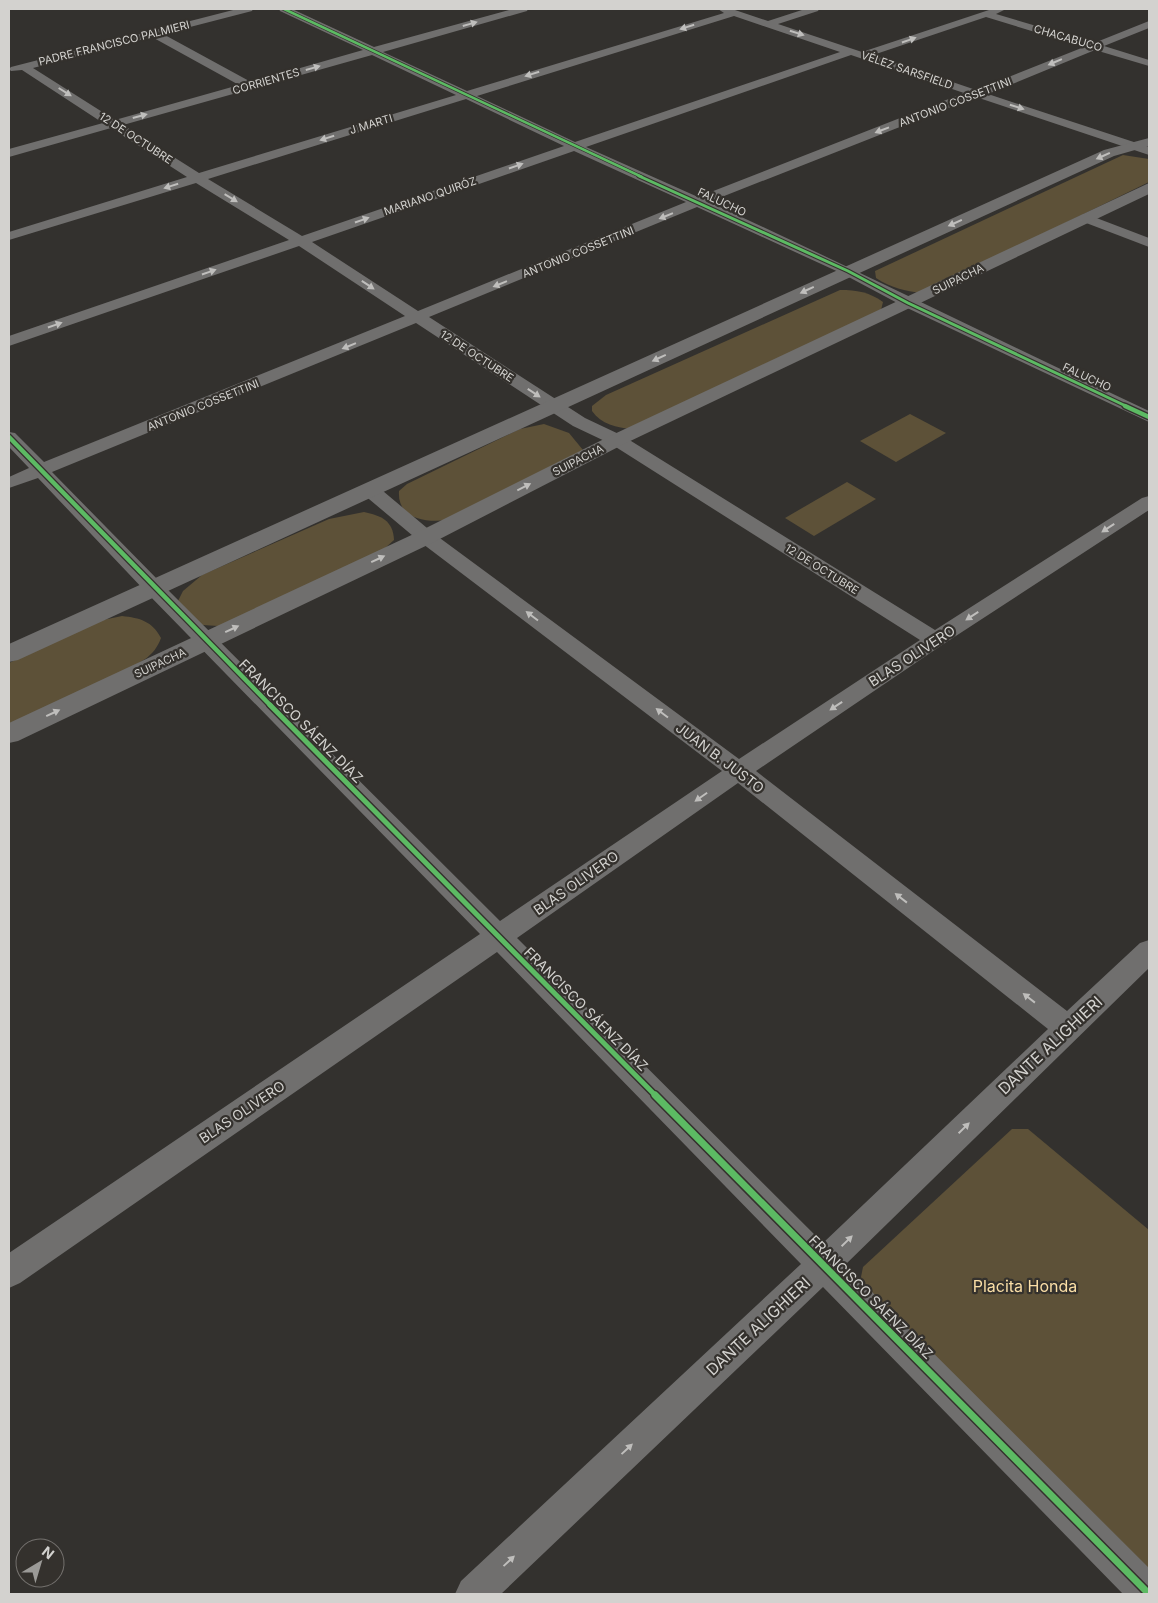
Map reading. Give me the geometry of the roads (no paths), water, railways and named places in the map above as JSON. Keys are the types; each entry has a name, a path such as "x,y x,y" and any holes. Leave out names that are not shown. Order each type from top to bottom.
{"street":[{"name":"PADRE FRANCISCO PALMIERI","path":"16,68 248,9"},
{"name":"FALUCHO","path":"284,9 574,146 848,271 908,303 1149,418"},
{"name":"CORRIENTES","path":"9,153 523,9"},
{"path":"768,24 814,9"},
{"name":"MARIANO QUIRÓZ","path":"9,340 574,146 857,53 1001,9"},
{"name":"VÉLEZ SARSFIELD","path":"728,11 977,94 1144,146"},
{"name":"J MARTI","path":"9,236 728,11"},
{"name":"CHACABUCO","path":"986,14 1149,63"},
{"name":"ANTONIO COSSETTINI","path":"9,483 698,202 977,94 1149,24"},
{"path":"153,33 250,86"},
{"name":"12 DE OCTUBRE","path":"16,68 114,123 197,178 301,241 579,422 617,440 936,640"},
{"path":"9,654 1109,153 1144,146"},
{"name":"SUIPACHA","path":"9,734 426,536 617,440 1149,188"},
{"path":"1086,218 1149,243"},
{"name":"FRANCISCO SÁENZ DÍAZ","path":"9,437 153,587 1149,1594"},
{"name":"JUAN B. JUSTO","path":"370,490 426,536 738,771 1068,1028"},
{"name":"BLAS OLIVERO","path":"9,1272 738,771 1149,502"},
{"name":"DANTE ALIGHIERI","path":"474,1594 823,1265 1068,1028 1144,966"}],"park label":[{"name":"Placita Honda","path":"1025,1286"}]}
